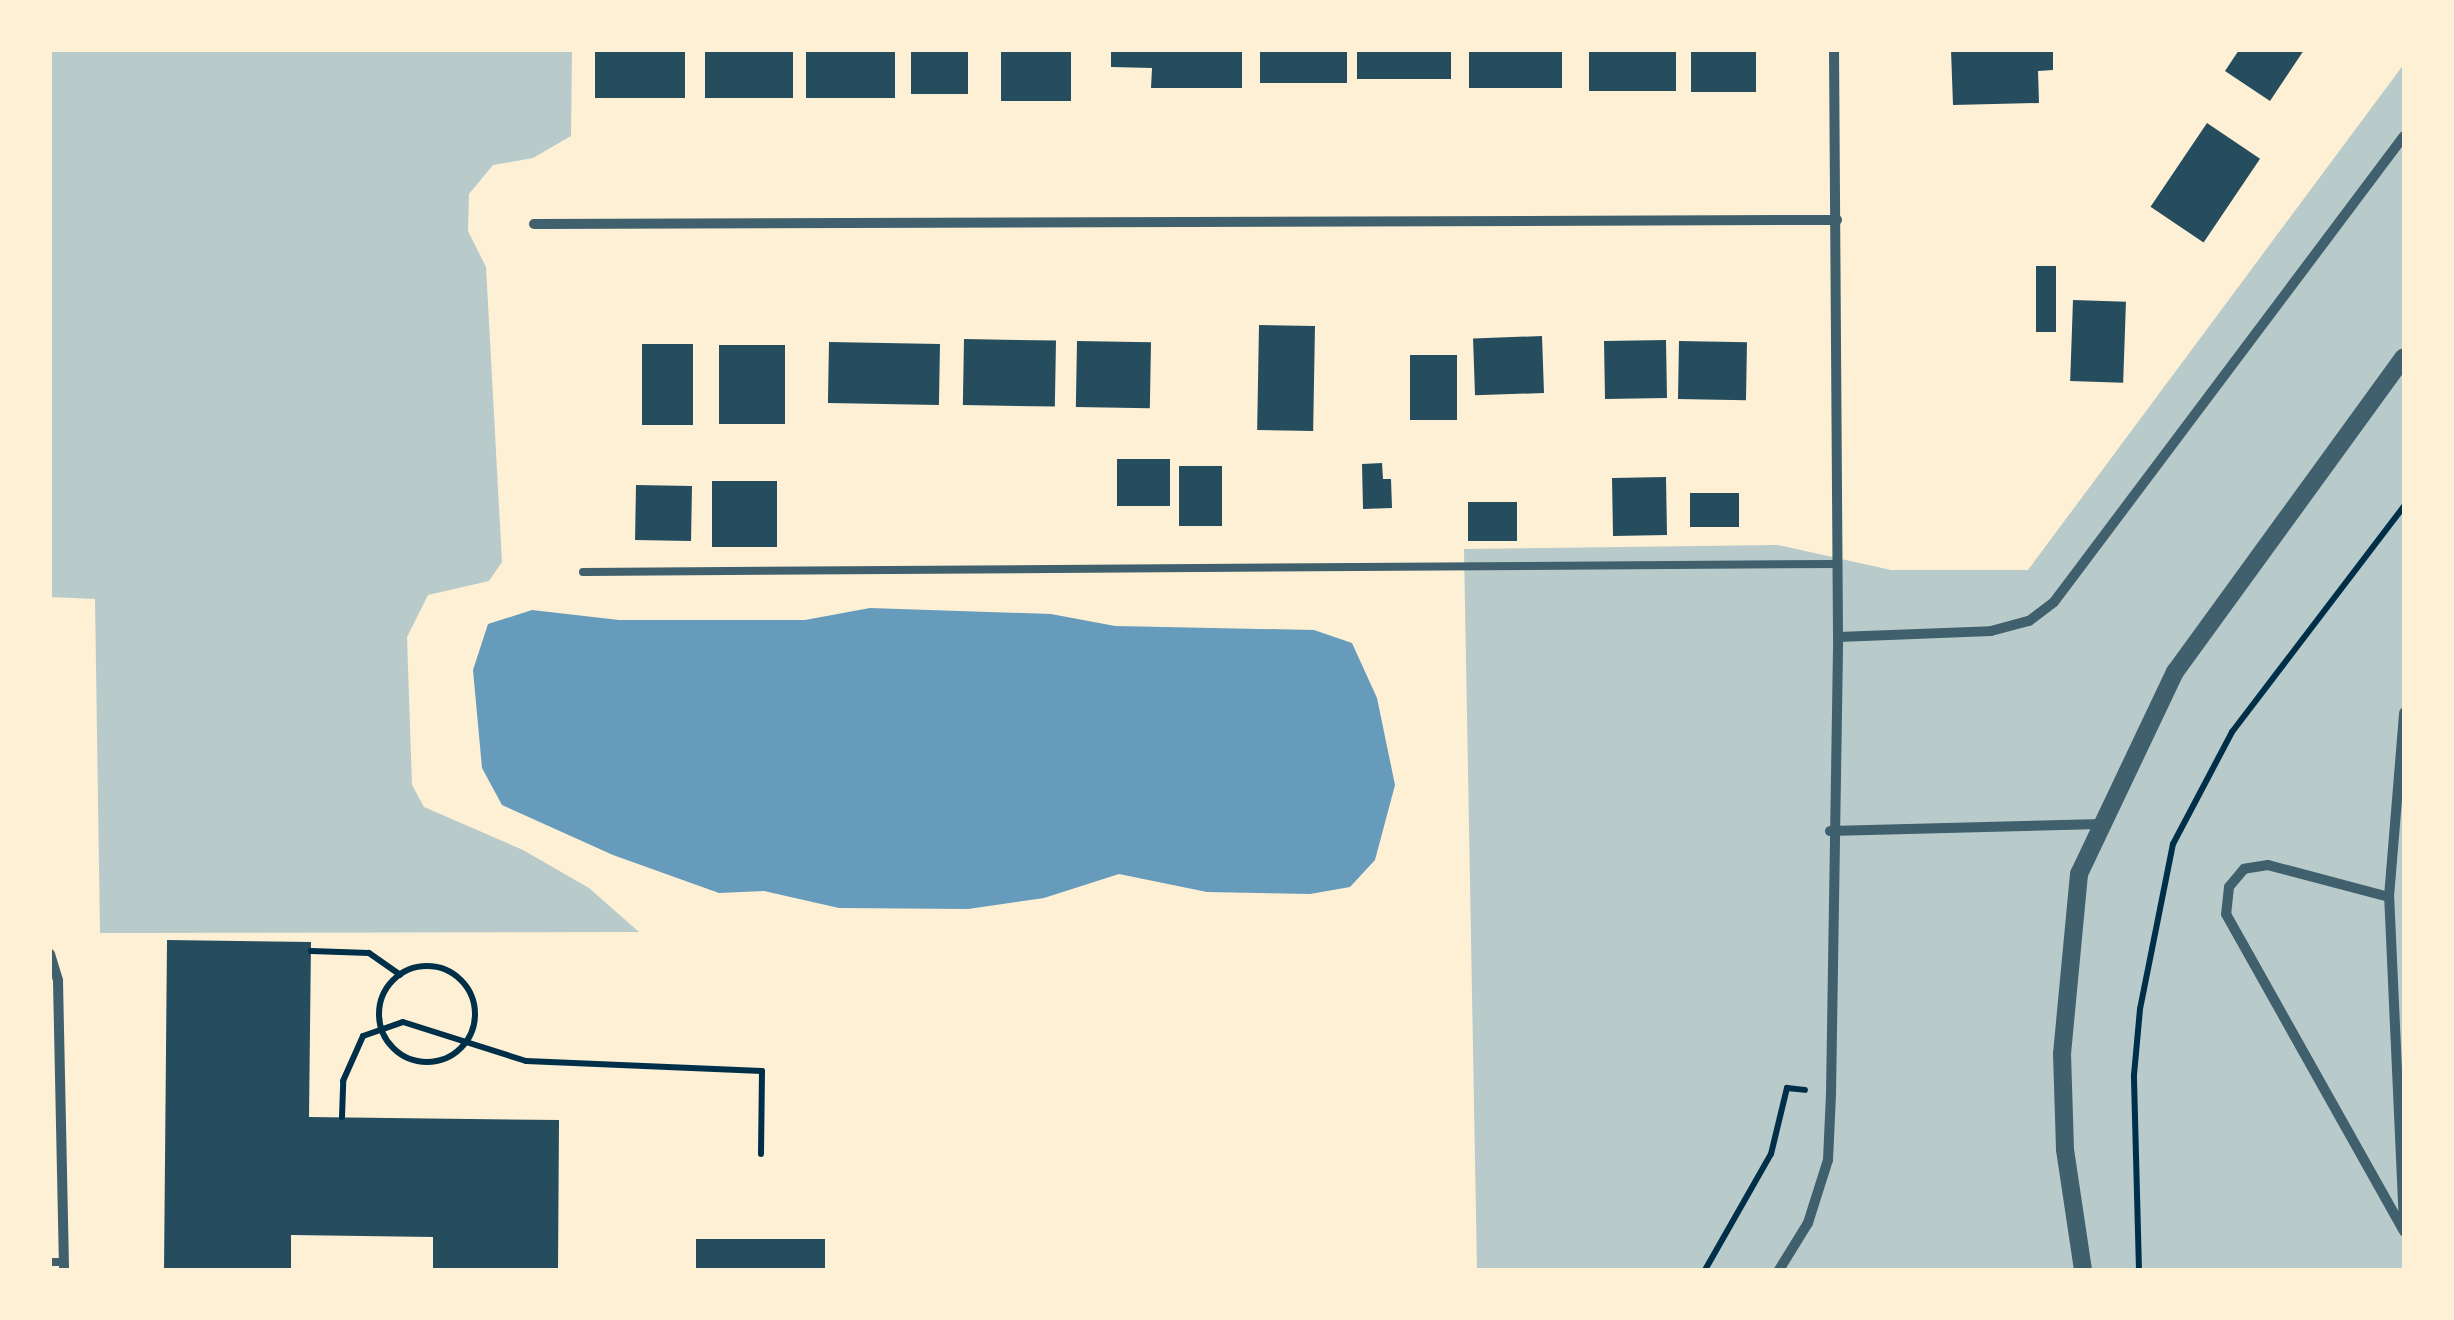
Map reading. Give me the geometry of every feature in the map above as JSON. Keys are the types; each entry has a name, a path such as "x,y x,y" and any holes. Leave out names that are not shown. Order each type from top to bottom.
{"street":[{"path":"1779,1270 1808,1222 1828,1160 1831,1094 1830,832 1838,638 1834,50"},
{"path":"1838,638 1991,630 2029,620 2054,602 2404,136"},
{"path":"534,224 1837,220"},
{"path":"2083,1270 2065,1149 2062,1054 2079,874 2175,672 2404,357"},
{"path":"2404,713 2389,897 2404,1230"},
{"path":"1830,832 2102,824"},
{"path":"2389,897 2268,865 2244,869 2229,888 2226,914 2404,1230"},
{"path":"50,954 58,981 64,1266"}],"lane":[{"path":"583,572 1838,564"},
{"path":"50,1262 64,1266"}],"path":[{"path":"311,951 369,952 400,975"},
{"path":"428,966 457,976 474,1002 467,1042 452,1055 421,1062 392,1047 381,1026 381,1001 400,975 428,966"},
{"path":"342,1118 350,1057 363,1036 381,1026 427,1026 544,1064 762,1071 761,1154"},
{"path":"1705,1270 1771,1154 1787,1088 1831,1094"}],"shaded area":[{"path":"50,50 572,50 571,136 533,158 493,165 469,194 468,231 486,267 502,562 489,581 428,595 407,637 412,785 424,807 523,850 589,888 639,932 100,933 95,599 50,597"},
{"path":"2404,64 2404,1270 1477,1270 1464,549 1778,545 1891,570 2028,570"}],"water":[{"path":"870,608 1051,614 1115,626 1314,630 1352,643 1377,698 1395,785 1375,860 1350,887 1310,894 1207,892 1119,874 1044,898 968,909 839,908 764,891 719,893 613,855 502,805 482,768 473,670 488,624 532,610 619,620 805,620"}],"building":[{"path":"595,50 685,50 685,98 595,98"},
{"path":"705,50 793,50 793,98 705,98"},
{"path":"806,50 895,50 895,98 806,98"},
{"path":"911,50 968,50 968,94 911,94"},
{"path":"1001,50 1071,50 1071,101 1001,101"},
{"path":"1111,50 1242,50 1242,88 1151,88 1152,68 1111,67"},
{"path":"1260,50 1347,50 1347,83 1260,83"},
{"path":"1357,50 1451,50 1451,79 1357,79"},
{"path":"1469,50 1562,50 1562,88 1469,88"},
{"path":"1589,50 1676,50 1676,91 1589,91"},
{"path":"1691,50 1756,50 1756,92 1691,92"},
{"path":"1951,50 2053,50 2053,70 2038,71 2039,103 1953,105"},
{"path":"2239,50 2304,50 2270,101 2225,71"},
{"path":"2207,123 2260,159 2204,243 2151,207"},
{"path":"2036,266 2056,266 2056,332 2036,332"},
{"path":"2073,300 2126,302 2123,383 2070,381"},
{"path":"1259,325 1315,326 1313,431 1257,430"},
{"path":"1542,336 1544,393 1475,395 1473,338"},
{"path":"964,339 1056,341 1055,407 963,405"},
{"path":"1666,340 1667,398 1605,399 1604,341"},
{"path":"1077,341 1151,342 1150,408 1076,407"},
{"path":"1679,341 1747,342 1746,400 1678,399"},
{"path":"829,342 940,344 939,405 828,403"},
{"path":"642,344 693,344 693,425 642,425"},
{"path":"719,345 785,345 785,424 719,424"},
{"path":"1410,355 1457,355 1457,420 1410,420"},
{"path":"1117,459 1170,459 1170,506 1117,506"},
{"path":"1382,463 1383,479 1391,479 1392,508 1363,509 1362,464"},
{"path":"1179,466 1222,466 1222,526 1179,526"},
{"path":"1666,477 1667,535 1613,536 1612,478"},
{"path":"712,481 777,481 777,547 712,547"},
{"path":"636,485 692,486 691,541 635,540"},
{"path":"1690,493 1739,493 1739,527 1690,527"},
{"path":"1468,502 1517,502 1517,541 1468,541"},
{"path":"167,940 311,942 309,1117 559,1120 558,1270 433,1270 433,1237 291,1235 291,1270 164,1270"},
{"path":"696,1239 825,1239 825,1270 696,1270"}]}
